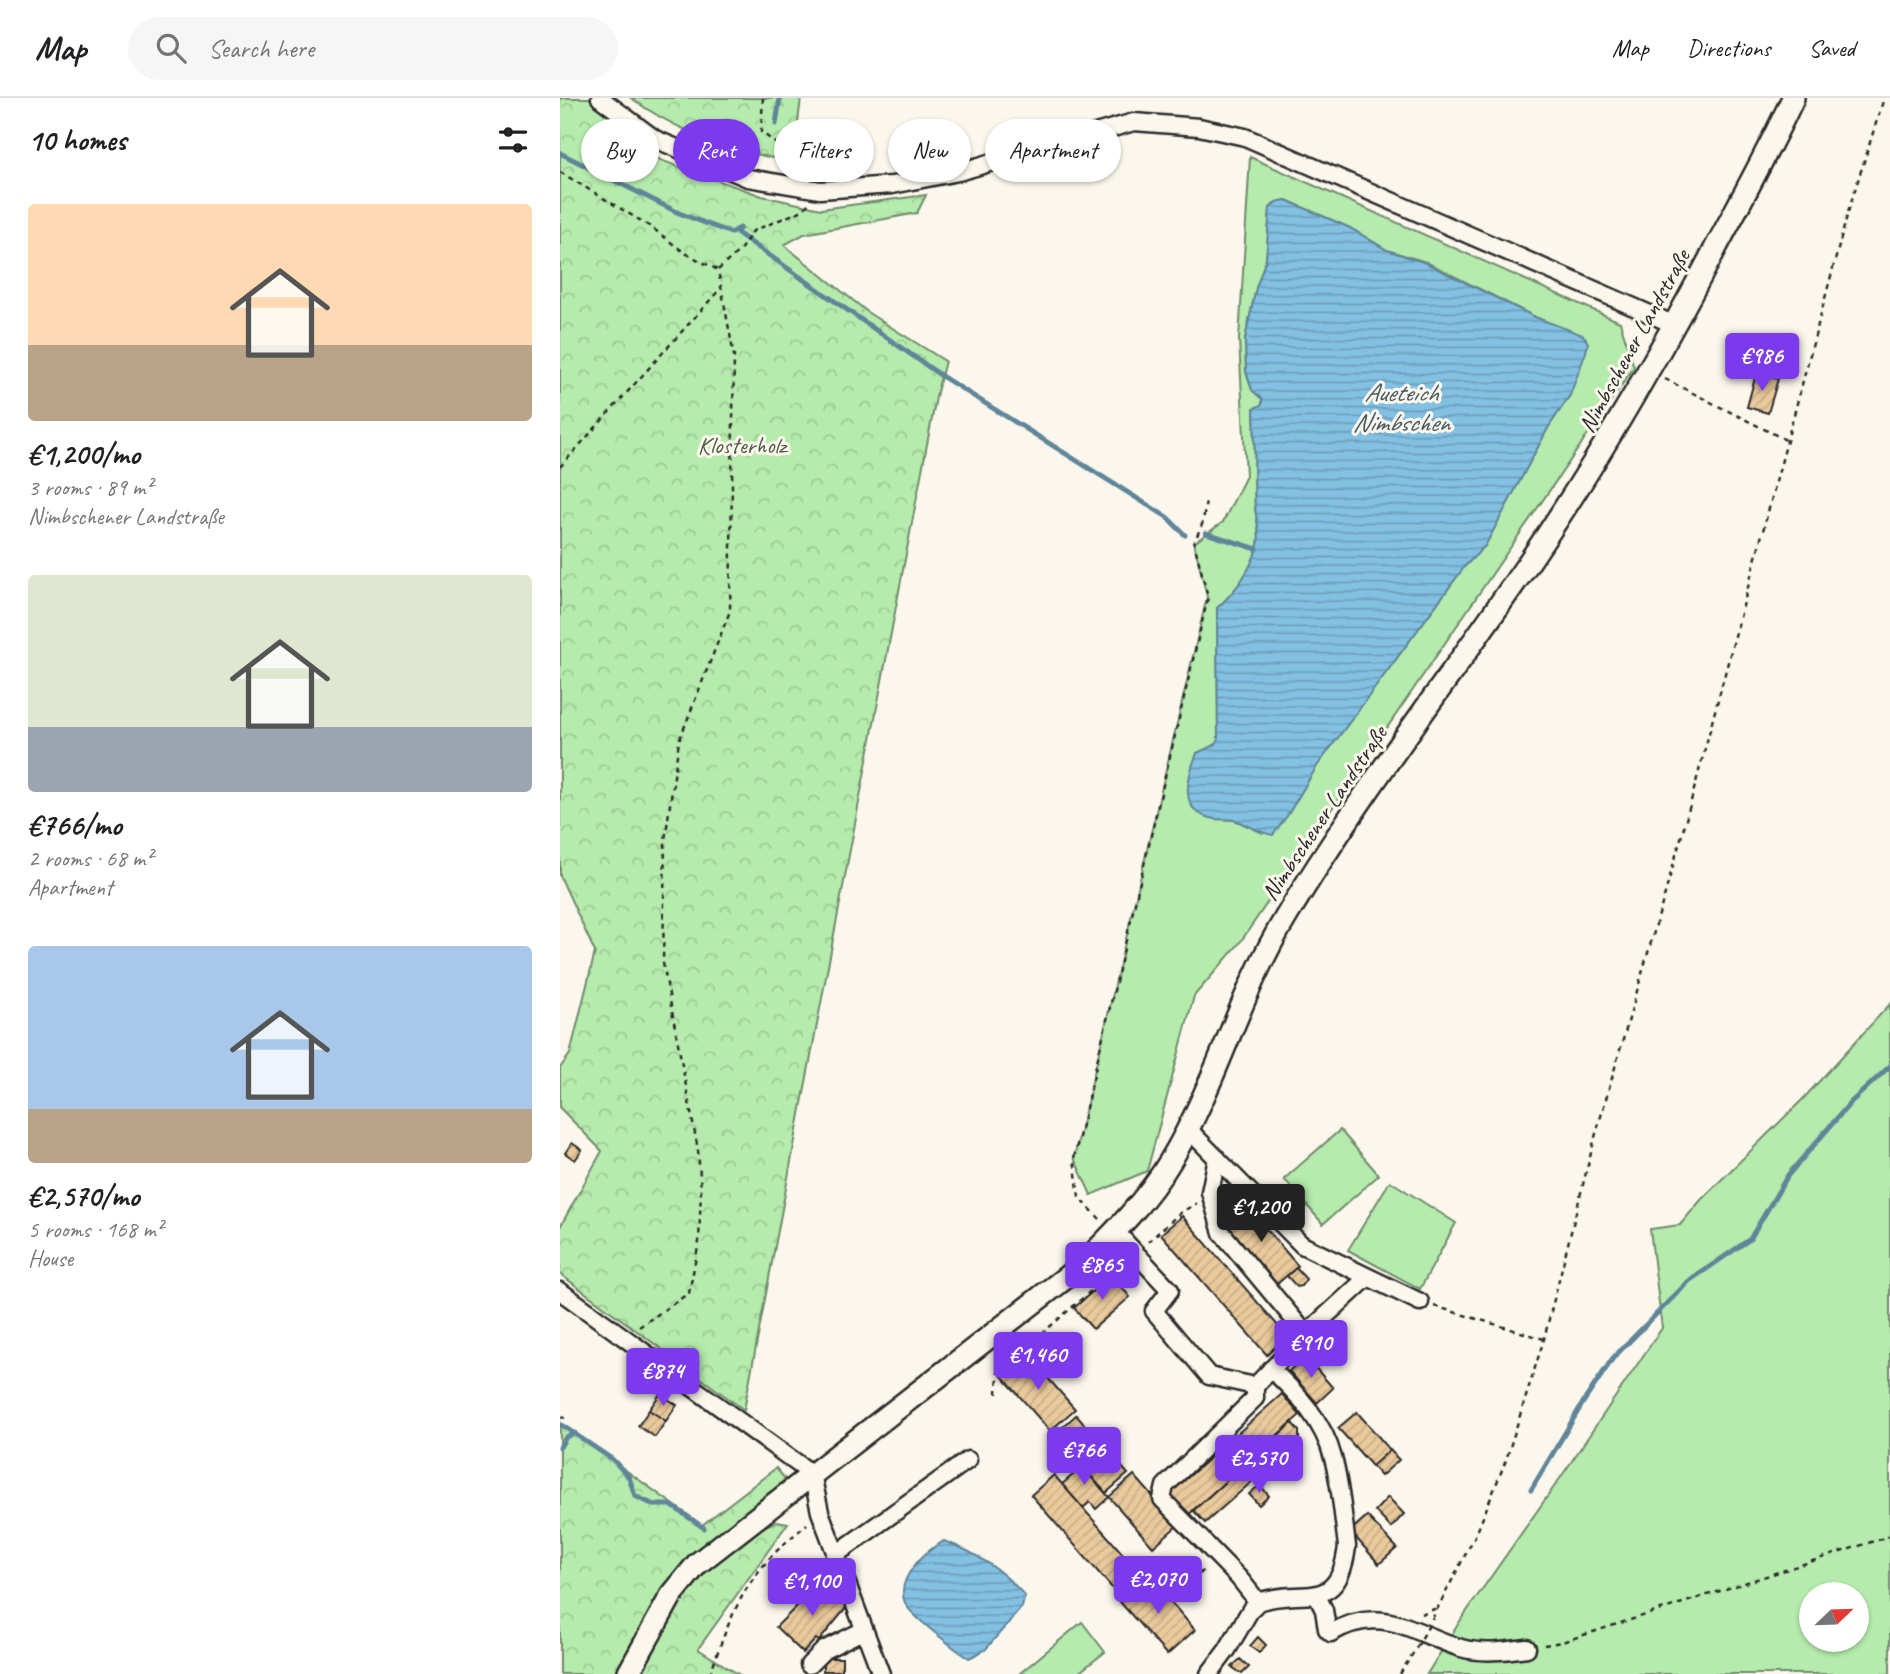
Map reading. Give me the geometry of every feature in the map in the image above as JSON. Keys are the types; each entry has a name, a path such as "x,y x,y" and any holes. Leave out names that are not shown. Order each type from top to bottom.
{"main road":[{"name":"Nimbschener Landstraße","path":"632,1666 671,1596 696,1564 1082,1265 1137,1208 1188,1129 1257,971 1284,920 1345,824 1528,563 1598,457 1675,325 1793,98"}],"street":[{"path":"600,98 655,139 748,178 820,190 892,185 958,172 1134,122 1199,127 1245,137 1675,325"},
{"path":"1188,1129 1302,1245 1420,1302"},
{"path":"1217,1158 1210,1192 1222,1233 1306,1334"},
{"path":"1116,1232 1170,1290 1154,1311 1209,1376 1255,1386"},
{"path":"1258,1602 1239,1578 1162,1499 1165,1486 1255,1398 1255,1386 1306,1334 1368,1278"},
{"path":"560,1291 812,1474 820,1513 881,1674"},
{"path":"1209,1674 1258,1602 1272,1597 1317,1596 1331,1586 1345,1560 1345,1531 1333,1457 1318,1423 1305,1403 1272,1369"},
{"path":"835,1555 968,1460"},
{"path":"1317,1596 1324,1610 1326,1629 1331,1633 1362,1620 1384,1619 1464,1648 1497,1652 1527,1648"},
{"path":"810,1665 824,1650 864,1630"}],"path":[{"path":"718,270 740,250 753,230 803,210 820,190 815,172 761,132 763,98"},
{"path":"1400,1674 1429,1625 1477,1532 1506,1460 1544,1339 1581,1190 1684,831 1848,212 1884,98"},
{"path":"560,173 651,227 685,253 718,270"},
{"path":"624,1337 689,1293 699,1242 701,1189 698,1150 663,963 665,840 679,741 730,611 734,356 718,270"},
{"path":"560,467 721,288"},
{"path":"1649,371 1786,440"},
{"path":"1116,1232 1079,1197 1074,1158 1208,597 1194,543 1203,522 1206,500"},
{"path":"997,1394 998,1372 1180,1213 1210,1192"},
{"path":"1420,1302 1544,1339"},
{"path":"560,1416 567,1418"},
{"path":"710,1674 724,1635 747,1588 781,1547 820,1513"},
{"path":"1527,1648 1562,1642 1890,1536"},
{"path":"1169,1600 1203,1571"}],"green space":[{"name":"Klosterholz","path":"560,98 595,98 617,119 581,119 581,182 659,182 659,159 673,165 673,182 722,182 762,196 821,209 926,195 917,213 804,234 784,245 870,314 945,361 744,1410 560,1274 560,1227 602,1151 560,1108 560,1068 570,1054 595,952 560,876"},
{"path":"631,98 801,98 798,119 774,119 774,158 760,155 760,119 673,119 673,124"},
{"path":"1250,157 1620,322 1634,367 1239,944 1194,996 1147,1171 1091,1195 1074,1158 1207,597 1194,543 1223,522 1246,476 1239,339","holes":["1286,200 1350,228 1387,250 1426,262 1537,318 1586,338 1570,395 1548,428 1485,546 1465,566 1317,766 1287,816 1263,833 1235,820 1216,819 1197,753 1218,741 1217,608 1247,572 1259,540 1254,495 1254,409 1262,405 1262,399 1252,390 1246,372 1245,339 1256,288 1266,259 1270,209 1276,202"]},
{"path":"1890,1004 1890,1674 1427,1674 1462,1618 1662,1328 1650,1229 1680,1225 1701,1200 1803,1099"},
{"path":"1340,1130 1379,1175 1323,1224 1284,1179"},
{"path":"1390,1181 1456,1223 1420,1289 1348,1250"},
{"path":"560,1423 702,1525 776,1468 785,1479 758,1505 618,1674 560,1674"},
{"path":"777,1521 788,1523 698,1649 738,1674 638,1674 657,1637 694,1579 744,1536"},
{"path":"1082,1622 1105,1652 1077,1674 1019,1674"}],"water":[{"name":"Aueteich Nimbschen","path":"1286,200 1350,228 1387,250 1426,263 1537,318 1583,335 1588,343 1570,395 1548,428 1485,546 1465,566 1317,766 1273,835 1234,820 1203,815 1195,810 1190,802 1188,783 1197,753 1218,741 1217,608 1247,572 1259,540 1254,495 1254,408 1262,405 1262,399 1252,390 1246,371 1245,339 1256,288 1266,259 1270,208 1276,202"},
{"path":"944,1541 988,1563 1025,1596 1022,1607 985,1650 969,1658 917,1617 906,1605 903,1595 907,1576 913,1567"}],"building":[{"path":"1756,374 1778,379 1768,413 1747,407"},
{"path":"572,1143 582,1150 575,1160 565,1153"},
{"path":"1245,1204 1298,1266 1277,1284 1224,1222"},
{"path":"1182,1216 1287,1336 1267,1355 1161,1234"},
{"path":"1296,1268 1306,1279 1297,1287 1287,1276"},
{"path":"1111,1275 1130,1297 1093,1329 1074,1308"},
{"path":"1026,1353 1075,1409 1050,1431 1001,1375"},
{"path":"1305,1356 1333,1388 1317,1403 1289,1371"},
{"path":"660,1394 677,1405 666,1421 649,1410"},
{"path":"1282,1394 1300,1415 1187,1516 1168,1495"},
{"path":"649,1410 666,1421 655,1437 638,1426"},
{"path":"1357,1412 1390,1450 1372,1466 1338,1428"},
{"path":"1076,1415 1128,1474 1106,1493 1054,1435"},
{"path":"1292,1423 1299,1431 1299,1440 1205,1523 1193,1510"},
{"path":"1390,1450 1399,1460 1381,1476 1372,1466"},
{"path":"1075,1459 1109,1497 1096,1509 1090,1502 1083,1508 1062,1484 1074,1474 1067,1466"},
{"path":"1054,1475 1136,1569 1113,1589 1031,1495"},
{"path":"1134,1475 1178,1525 1153,1547 1109,1497"},
{"path":"1260,1485 1269,1496 1259,1505 1249,1494"},
{"path":"1388,1497 1404,1514 1391,1528 1375,1511"},
{"path":"1367,1516 1397,1548 1379,1564 1350,1531"},
{"path":"1149,1577 1195,1630 1167,1655 1120,1602"},
{"path":"821,1582 847,1607 819,1641 816,1639 803,1653 776,1627"},
{"path":"1258,1637 1266,1645 1259,1653 1250,1646"},
{"path":"823,1658 842,1658 842,1671 823,1671"},
{"path":"1240,1659 1249,1667 1242,1674 1232,1667"}],"waterway":[{"path":"777,119 780,98"},
{"path":"560,153 679,213 731,233 740,228"},
{"path":"736,232 943,377 1167,517 1185,535"},
{"path":"1206,533 1257,549"},
{"path":"1531,1490 1613,1358 1689,1281 1750,1239 1788,1175 1851,1102 1890,1066"},
{"path":"560,1424 612,1459 629,1477 635,1496 654,1505 671,1505 704,1528"},
{"path":"560,1447 566,1437 575,1433"}]}
